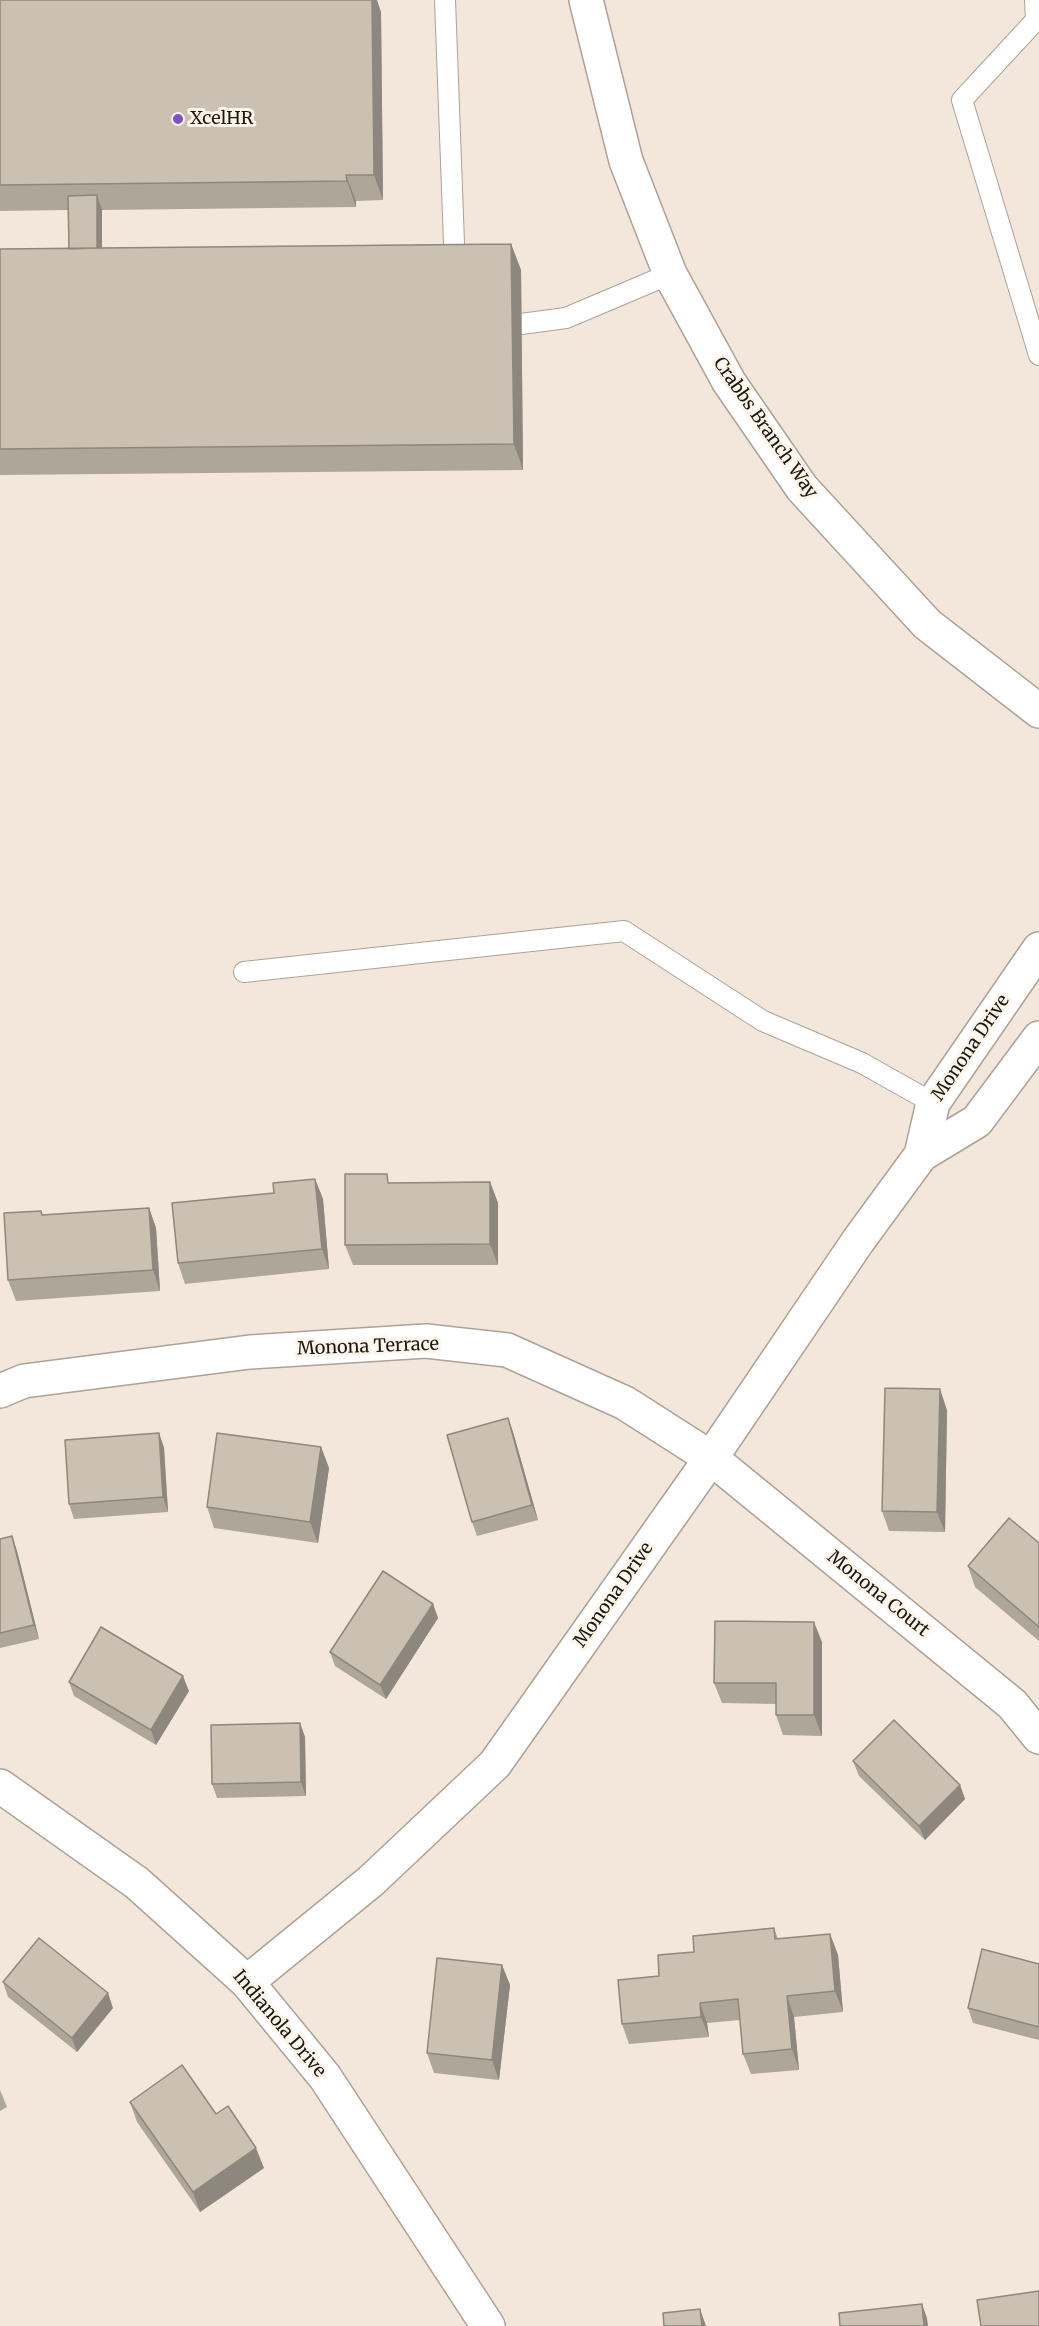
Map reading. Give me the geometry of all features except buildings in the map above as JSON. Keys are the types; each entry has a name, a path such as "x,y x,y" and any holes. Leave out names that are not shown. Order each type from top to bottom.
{"street":[{"name":"Crabbs Branch Way","path":"586,0 626,161 670,274 729,382 802,488 927,624 1039,711"},
{"name":"Monona Drive","path":"921,1155 933,1103 1039,949"},
{"name":"Monona Drive","path":"247,1982 371,1881 495,1764 711,1458 858,1241 921,1155 977,1121 1039,1038"},
{"name":"Monona Terrace","path":"0,1391 24,1381 250,1352 426,1341 507,1350 626,1403 711,1458"},
{"name":"Monona Court","path":"711,1458 1012,1704 1039,1737"},
{"name":"Indianola Drive","path":"0,1786 137,1883 247,1982 325,2077 488,2326"}],"lane":[{"path":"445,0 454,270"},
{"path":"1035,0 1038,23 962,100 1039,355"},
{"path":"521,324 566,318 670,274"},
{"path":"244,972 624,931 763,1021 862,1063 933,1103"}],"place":[{"name":"XcelHR","path":"178,119"}]}
